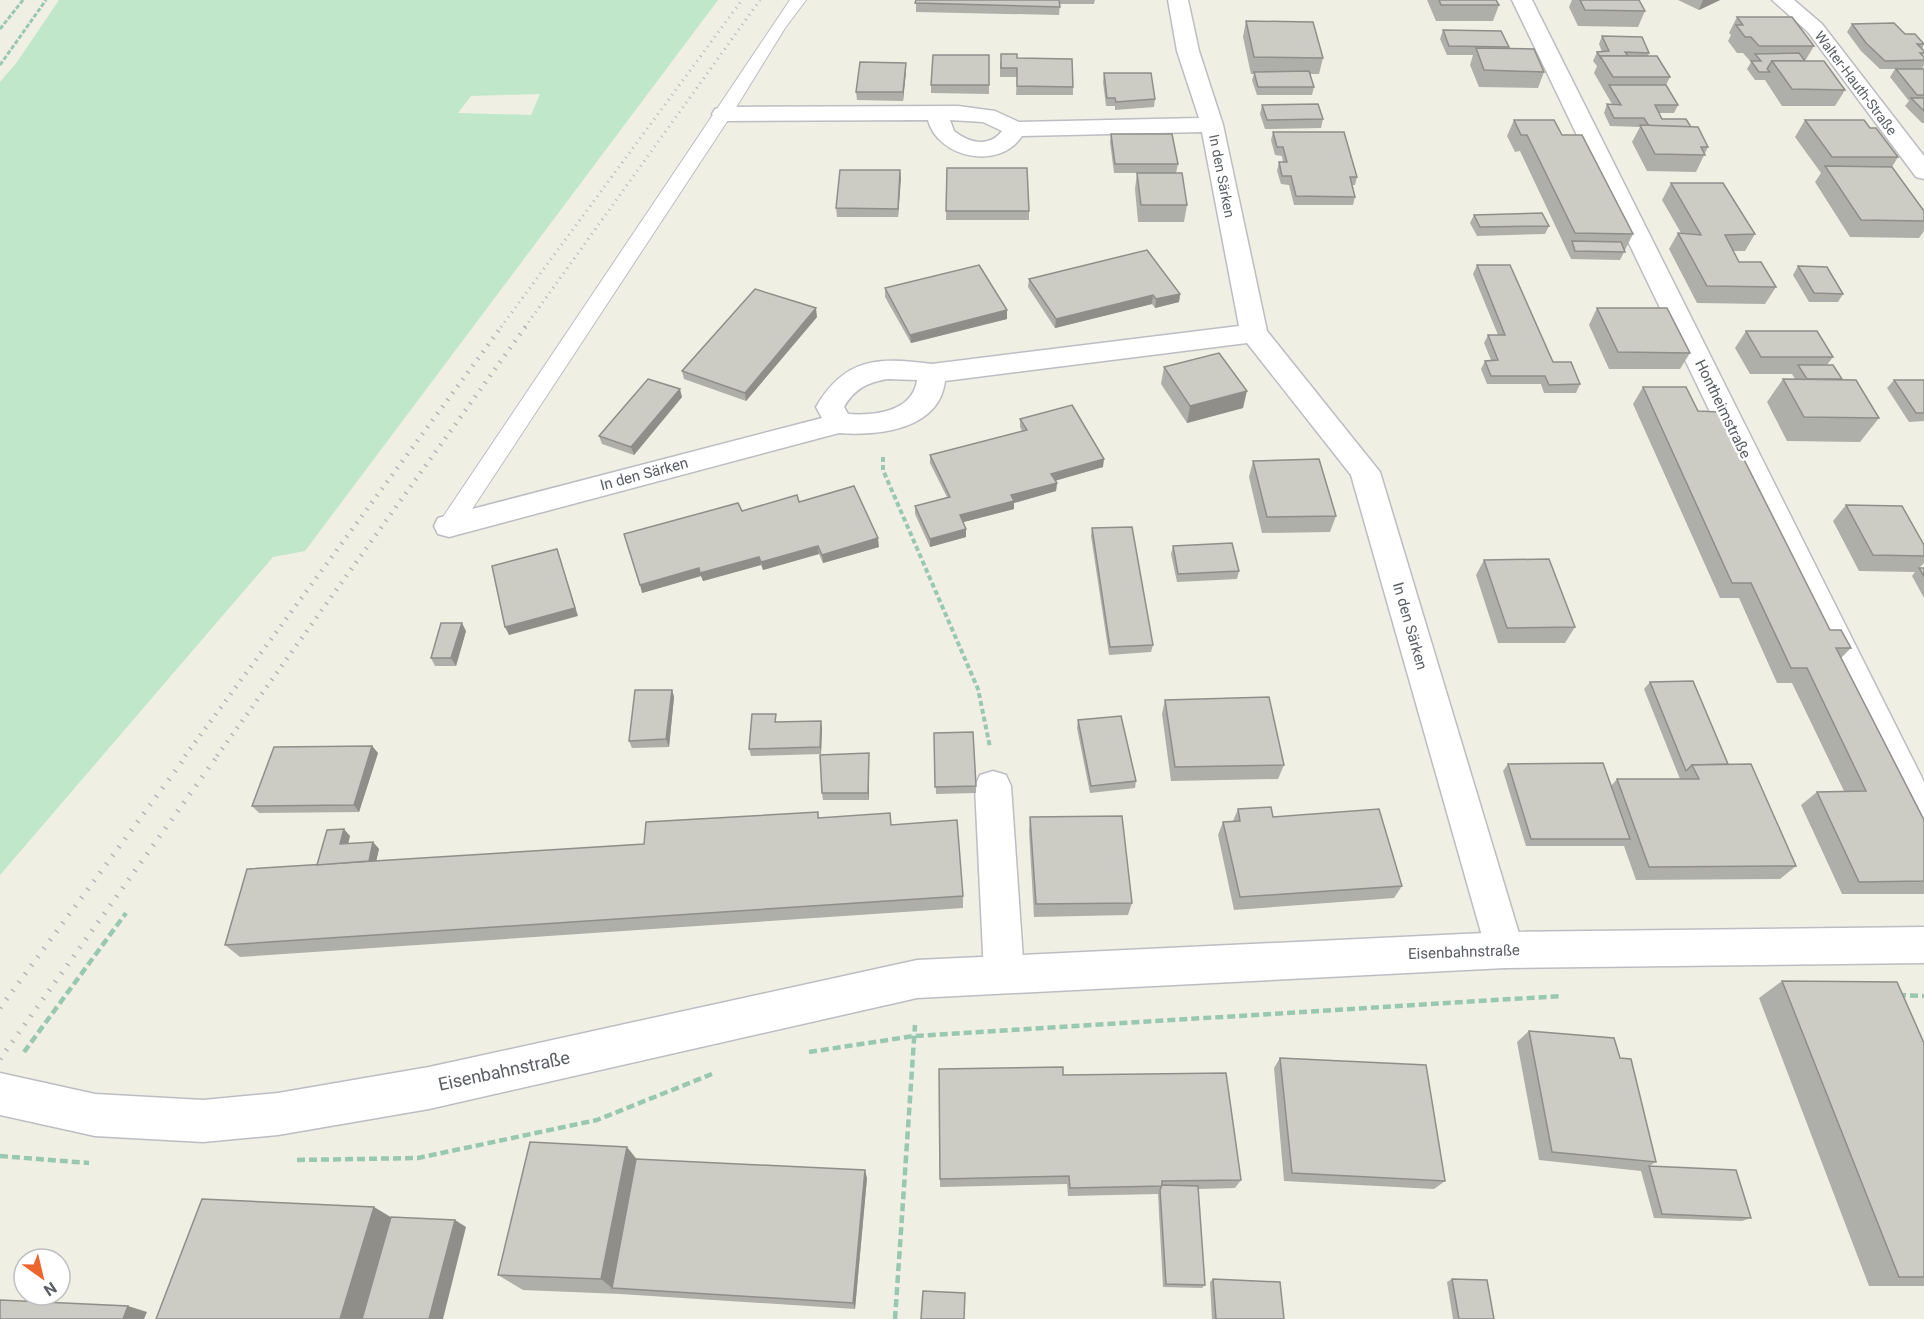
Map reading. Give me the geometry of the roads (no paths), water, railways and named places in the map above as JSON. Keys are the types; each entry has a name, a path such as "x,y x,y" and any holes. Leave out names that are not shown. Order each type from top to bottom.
{"street":[{"name":"In den Särken","path":"1178,0 1188,51 1212,124 1254,333 1365,472 1505,950"},
{"name":"Hontheimstraße","path":"1522,0 1924,819"},
{"name":"Walter-Hauth-Straße","path":"1782,0 1815,28 1924,172"},
{"path":"723,114 937,113 978,113 995,116 1014,129 1010,138 1001,146 982,149 963,147 944,134 937,113"},
{"name":"In den Särken","path":"1014,129 1212,124"},
{"path":"839,423 830,407 835,396 845,384 861,373 901,369 932,373 1254,333"},
{"name":"In den Särken","path":"448,526 839,423 863,426 883,423 916,410 933,387 932,373"},
{"path":"993,786 1004,974"},
{"name":"Eisenbahnstraße","path":"8,1077 95,1115 203,1121 278,1114 429,1088 917,979 1505,950 1921,951"}],"lane":[{"path":"448,526 723,114 778,26 798,0"}],"railway":[{"path":"501,327 742,0"},
{"path":"525,327 760,0"},
{"path":"185,756 502,326"},
{"path":"217,756 526,326"},
{"path":"0,1008 187,755"},
{"path":"0,1059 218,755"}]}
